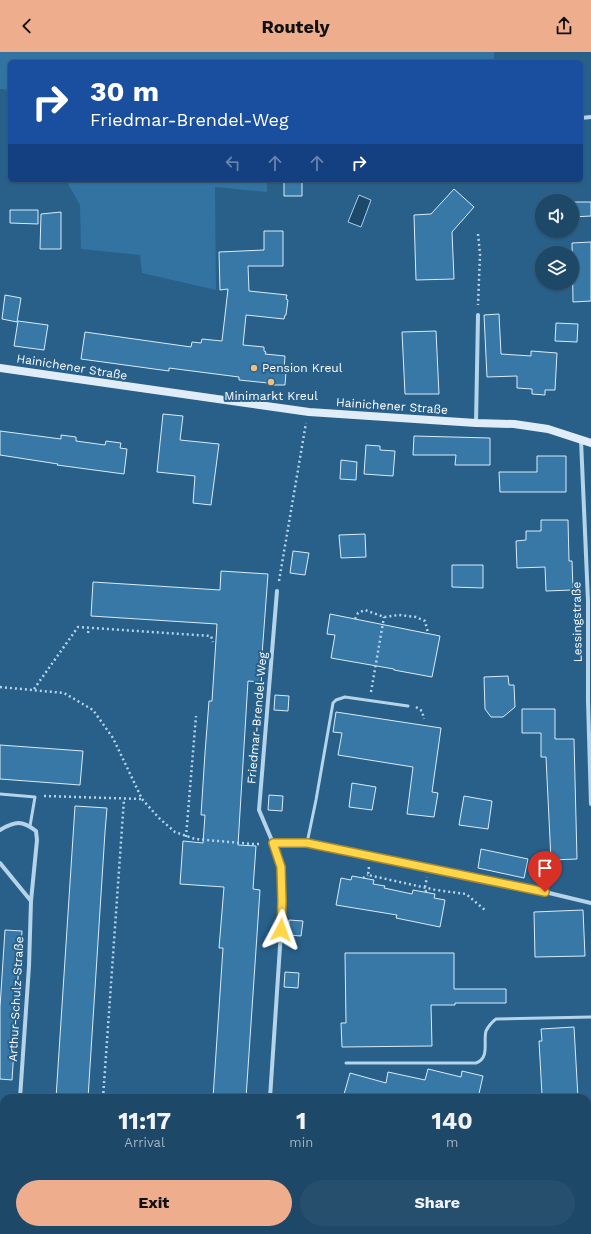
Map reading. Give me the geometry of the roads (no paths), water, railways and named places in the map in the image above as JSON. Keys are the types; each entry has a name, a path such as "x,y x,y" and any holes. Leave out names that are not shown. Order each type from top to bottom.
{"main road":[{"name":"Hainichener Straße","path":"0,368 307,412 476,423 514,424 548,429 588,440"}],"street":[{"path":"476,423 478,315"},
{"name":"Lessingstraße","path":"588,440 588,701 591,804"},
{"name":"Friedmar-Brendel-Weg","path":"270,1094 282,901 281,867 259,810 277,591"},
{"path":"0,830 17,822 30,826"},
{"name":"Arthur-Schulz-Straße","path":"20,1094 29,966 31,901 37,840 36,831 30,826"},
{"path":"273,843 307,843 545,892 591,903"},
{"path":"0,863 31,901"}],"lane":[{"path":"307,843 333,702 345,698 408,706"},
{"path":"0,794 35,796 30,826"},
{"path":"346,1063 476,1063 484,1057 486,1031 492,1021 496,1019 591,1017"}],"place":[{"name":"Pension Kreul","path":"254,368"},
{"name":"Minimarkt Kreul","path":"271,382"}]}
